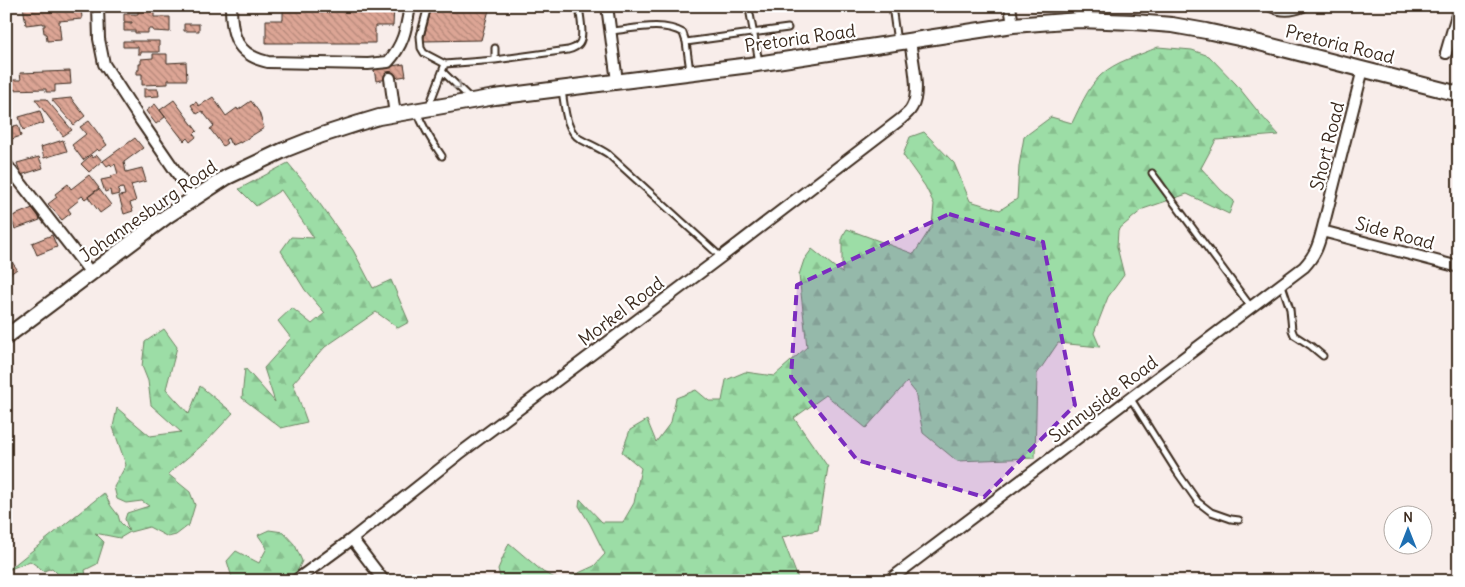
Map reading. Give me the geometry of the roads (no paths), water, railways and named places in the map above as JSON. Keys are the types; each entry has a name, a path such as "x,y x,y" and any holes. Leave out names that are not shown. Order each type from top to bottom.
{"main road":[{"name":"Pretoria Road","path":"617,81 863,49 1013,25 1088,20 1172,25 1248,40 1459,94"},
{"name":"Johannesburg Road","path":"8,332 194,198 227,177 284,150 359,123 395,115 473,101 617,81"}],"street":[{"path":"98,6 100,51 104,64 194,198"},
{"path":"231,6 232,32 236,40 249,55 257,60 268,62 368,64 388,64 406,33 410,6"},
{"path":"607,6 617,81"},
{"path":"1010,6 1013,25"},
{"path":"1271,6 1282,10 1291,10 1303,6"},
{"path":"1446,54 1459,8"},
{"name":"Morkel Road","path":"296,581 459,454 894,125 912,107 915,95 915,84 904,42"},
{"name":"Short Road","path":"1322,231 1364,69"},
{"path":"390,78 395,115"},
{"path":"6,164 91,273"},
{"name":"Side Road","path":"1322,231 1459,267"},
{"name":"Sunnyside Road","path":"888,581 1304,267 1316,251 1322,231"},
{"path":"352,539 384,581"}],"lane":[{"path":"428,6 420,36 421,48 424,53 445,64 495,60 575,48 580,44 582,38 579,6"},
{"path":"892,6 904,42"},
{"path":"750,14 760,63"},
{"path":"611,31 667,27 676,29 683,33 686,42 690,72"},
{"path":"686,42 788,28"},
{"path":"495,48 495,60"},
{"path":"442,156 429,139 422,124 422,110 443,72 445,64"},
{"path":"443,72 473,101"},
{"path":"561,88 567,118 573,133 578,138 608,154 721,257"},
{"path":"1152,172 1251,307"},
{"path":"1282,284 1290,309 1294,335 1323,356"},
{"path":"1131,398 1198,502 1211,512 1239,520"}]}
